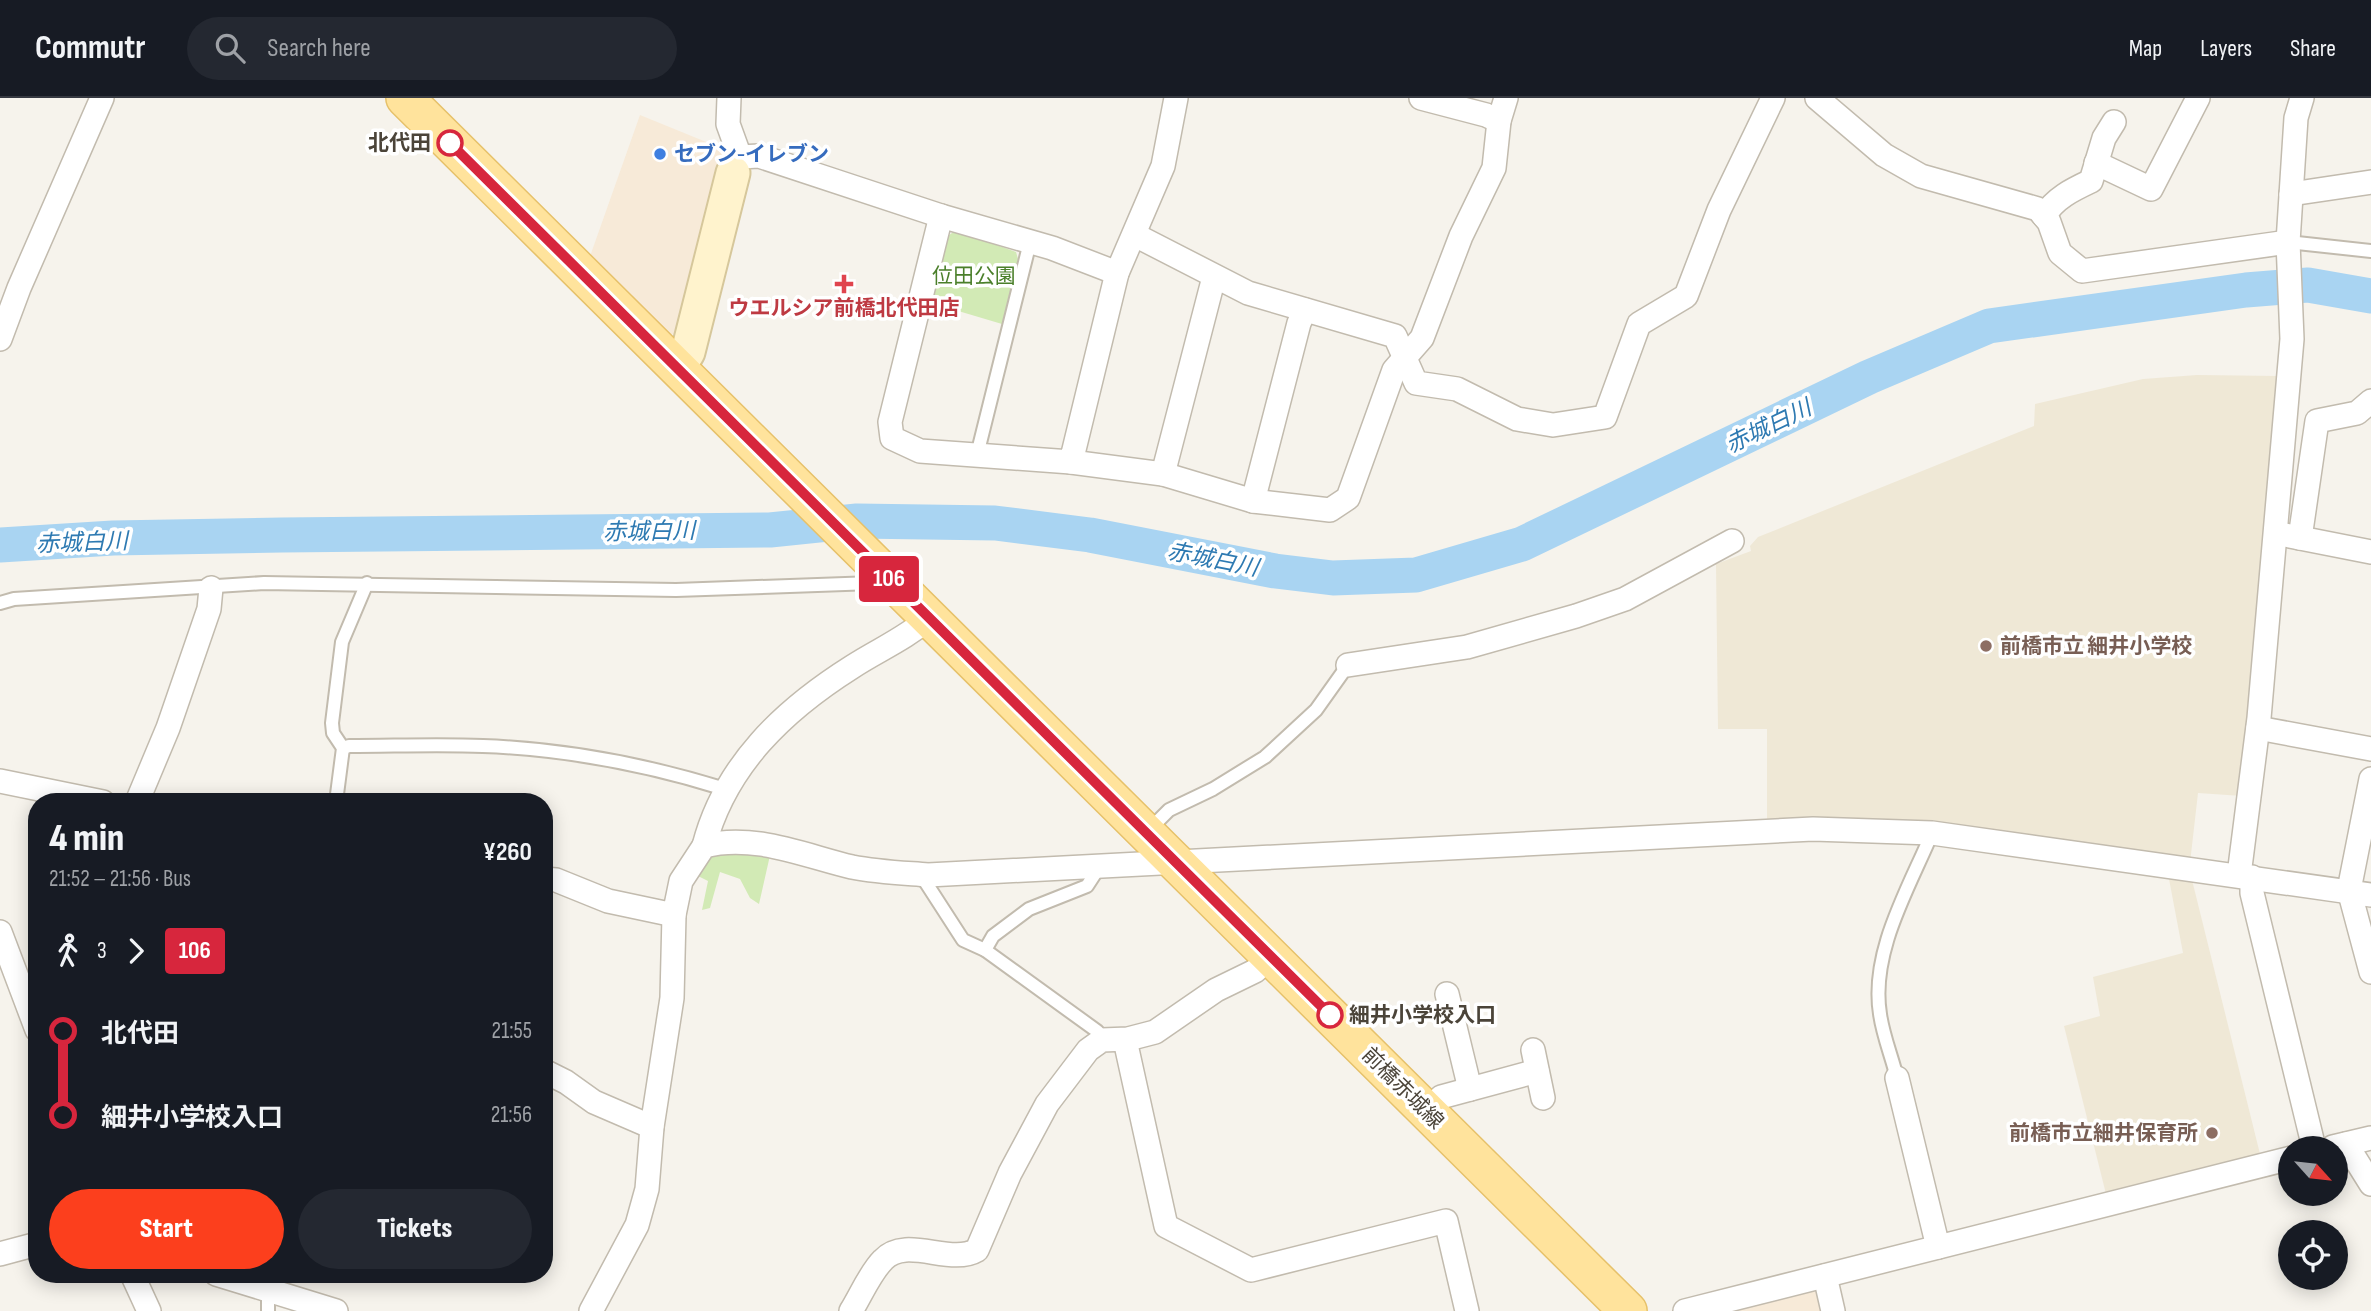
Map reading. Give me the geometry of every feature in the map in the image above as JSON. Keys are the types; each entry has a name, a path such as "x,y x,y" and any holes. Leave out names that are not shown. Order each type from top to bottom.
{"main road":[{"path":"405,98 678,369"},
{"name":"前橋赤城線","path":"678,369 1628,1311"}],"street":[{"path":"0,339 19,288 102,98"},
{"path":"678,369 688,352 736,165 728,124 729,98"},
{"path":"1071,463 1117,273 1163,166 1176,98"},
{"path":"1421,98 1499,121"},
{"path":"941,216 889,433 896,442 920,451 1071,463 1163,474 1253,501 1330,510 1348,499 1394,370 1422,338 1461,236 1494,168 1499,121 1506,98"},
{"path":"1135,235 1214,277 1272,302 1395,336 1407,356 1416,383 1457,389 1517,419 1553,425 1605,417 1639,324 1686,296 1719,210 1773,98"},
{"path":"1817,98 1884,155 1921,176 2038,209 2044,216 2060,253 2082,271 2288,247"},
{"path":"2096,163 2151,189 2198,98"},
{"path":"2302,98 2296,118 2288,247 2292,338 2246,876 2311,1136"},
{"path":"2044,216 2050,205 2091,181 2104,138 2114,122"},
{"path":"736,165 759,156 941,216 1030,242 1117,273"},
{"path":"2291,194 2371,183"},
{"path":"1163,474 1214,277"},
{"path":"1253,501 1298,323 1305,310"},
{"path":"2300,538 2317,421 2357,414 2371,401"},
{"path":"2276,533 2371,552"},
{"path":"1348,665 1467,647 1576,616 1625,598 1732,541"},
{"path":"140,793 168,728 209,609 211,588"},
{"path":"591,1311 637,1225 647,1189 652,1127 672,998 674,915 681,881 704,846 725,789 780,719 854,665 906,638 929,618"},
{"path":"2258,728 2371,749"},
{"path":"2371,779 2360,893 2371,972"},
{"path":"0,782 57,793"},
{"path":"704,846 720,842 765,845 855,868 921,874 1813,829 1932,833 2360,893"},
{"path":"553,880 608,901 674,915"},
{"path":"0,932 28,1006"},
{"path":"851,1311 883,1259 895,1252 965,1257 977,1250 1010,1173 1047,1104 1088,1049 1155,1032 1216,990 1255,971 1271,956"},
{"path":"1447,994 1470,1089"},
{"path":"1115,1040 1166,1226 1251,1270 1446,1221 1467,1311"},
{"path":"1427,1112 1441,1097 1470,1089 1535,1060 1543,1098"},
{"path":"553,1077 594,1102 652,1127"},
{"path":"1897,1078 1938,1247"},
{"path":"2348,1144 2371,1138"},
{"path":"2348,1157 2371,1184"},
{"path":"1685,1311 2278,1161"},
{"path":"0,1254 28,1246"},
{"path":"1825,1276 1833,1311"},
{"path":"136,1283 149,1311"},
{"path":"245,1283 336,1311"}],"lane":[{"path":"976,455 1030,242"},
{"path":"2288,247 2371,251"},
{"path":"0,603 14,599 264,583 676,590 873,583 883,573"},
{"path":"337,793 343,748 333,733 332,723 342,642 367,583"},
{"path":"1146,832 1169,810 1213,789 1265,757 1316,710 1348,665"},
{"path":"343,748 485,746 587,757 644,770 668,771 725,789"},
{"path":"1897,1078 1880,1014 1879,979 1886,943 1932,833"},
{"path":"985,950 993,936 1029,909 1087,886 1100,866"},
{"path":"921,874 963,940 985,950 1035,989 1115,1040"}],"shaded area":[{"path":"640,115 721,148 723,153 676,334 667,335 588,262"},
{"name":"前橋市立 細井小学校","path":"2197,375 2280,376 2242,796 2198,793 2190,863 1767,825 1767,729 1718,729 1716,564 1751,551 1750,546 1758,537 2034,426 2035,404 2143,379"},
{"path":"2169,879 2192,880 2261,1158 2107,1198 2064,1026 2100,1016 2093,977 2183,953"},
{"path":"1816,1282 1823,1311 1701,1311"}],"green space":[{"name":"位田公園","path":"956,230 1016,252 1018,259 1002,324 928,302 944,239"},
{"path":"771,851 759,904 750,898 740,879 720,872 710,908 702,910 708,881 692,873 713,852"}],"waterway":[{"name":"赤城白川","path":"0,545 113,538 770,530 857,521 995,523 1090,535 1275,571 1333,578 1416,575 1522,544 1869,377 1989,326 2246,290 2308,285 2371,296"}],"bus line":[{"name":"106","path":"450,143 1330,1015"}],"place":[{"name":"北代田","path":"450,143"},
{"name":"セブン-イレブン","path":"660,154"},
{"name":"ウエルシア前橋北代田店","path":"844,284"},
{"name":"前橋市立 細井小学校","path":"1986,646"},
{"name":"細井小学校入口","path":"1330,1015"},
{"name":"前橋市立細井保育所","path":"2212,1133"}]}
